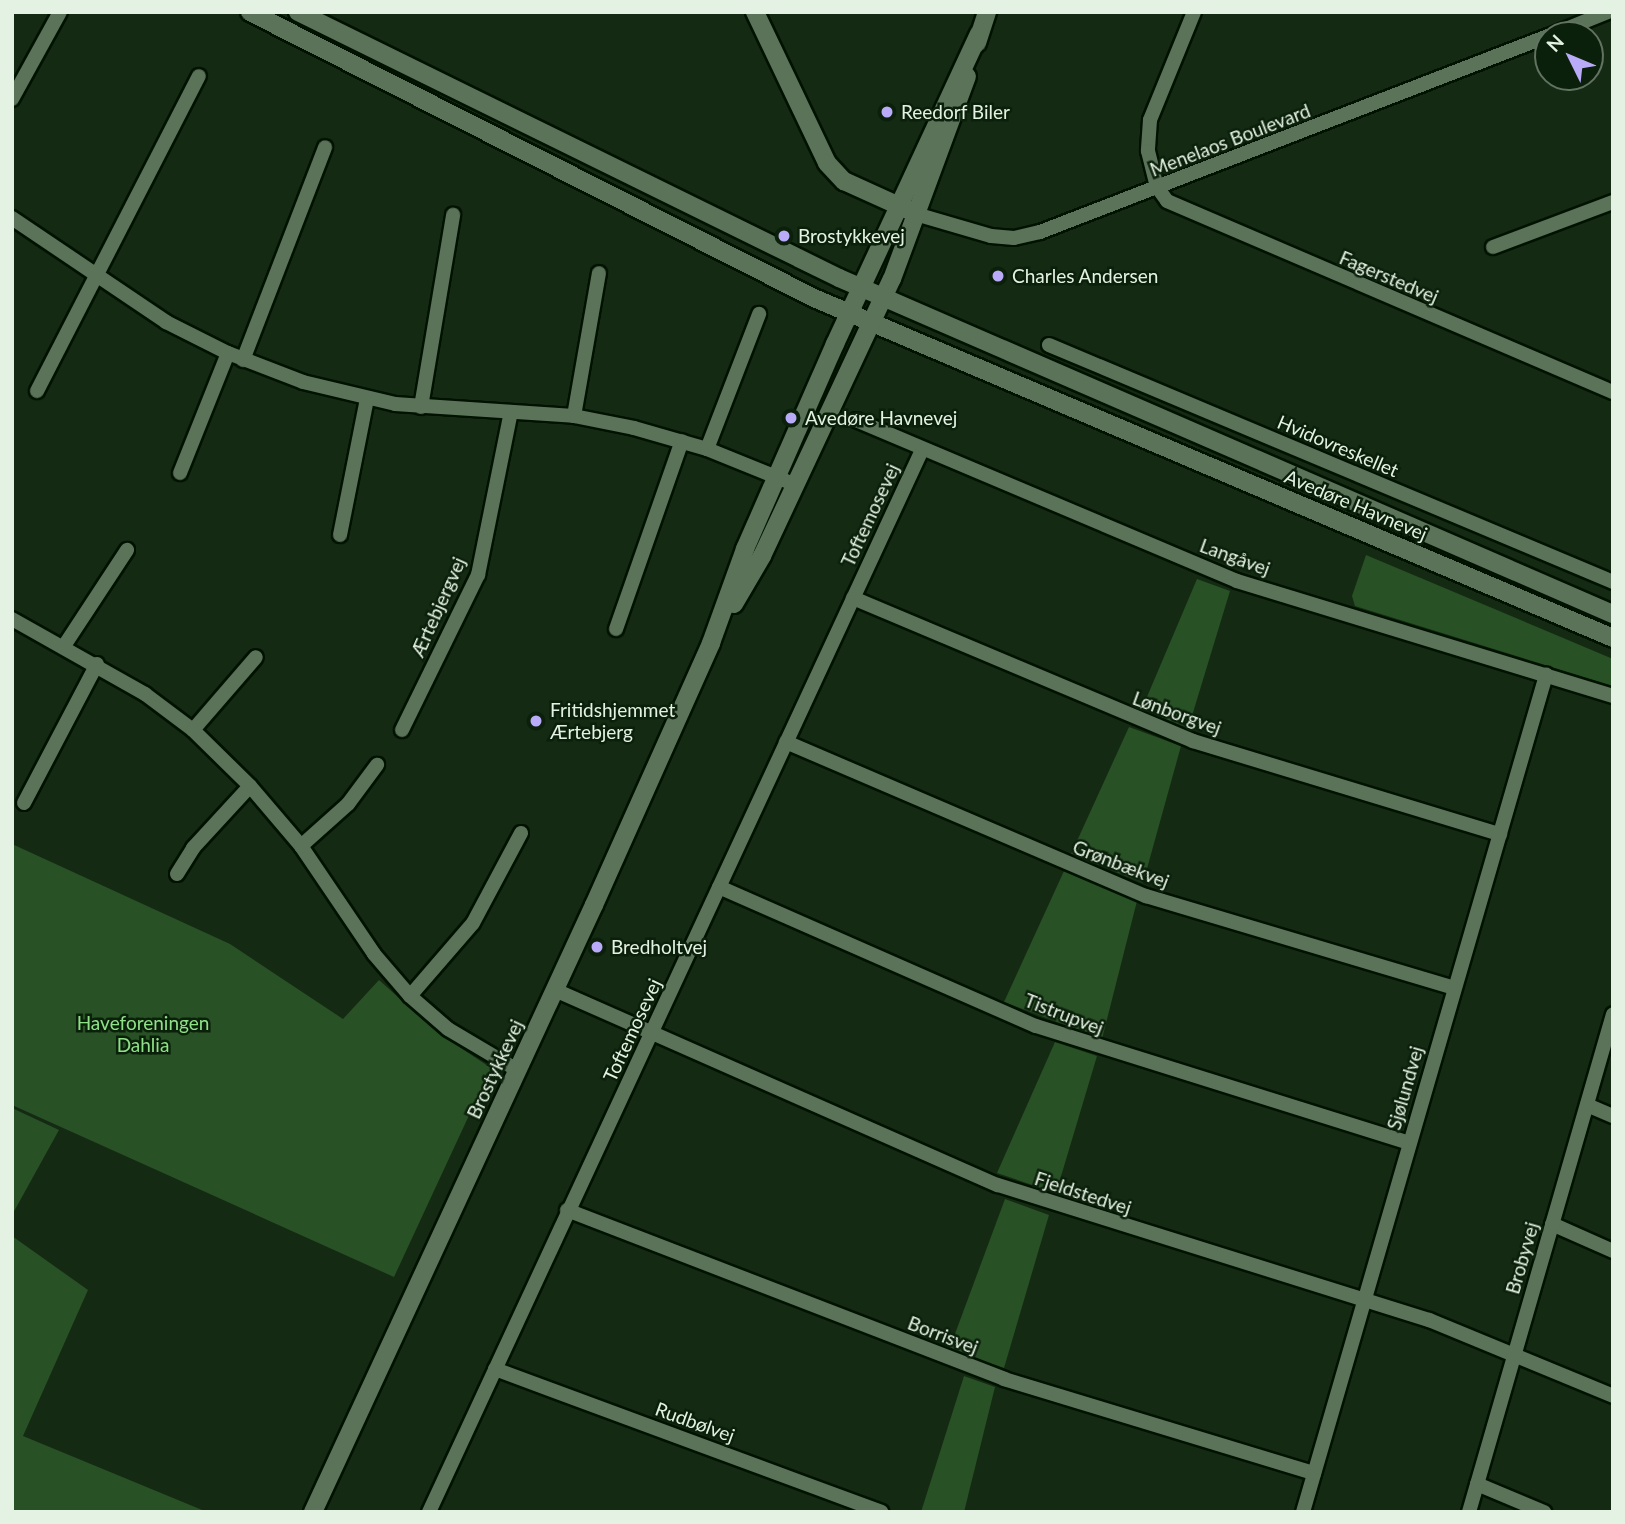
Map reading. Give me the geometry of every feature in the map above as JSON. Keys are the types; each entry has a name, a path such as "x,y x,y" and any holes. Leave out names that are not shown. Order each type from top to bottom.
{"street":[{"path":"12,99 60,12"},
{"name":"Avedøre Havnevej","path":"250,12 707,246 850,313 1613,638"},
{"name":"Avedøre Havnevej","path":"298,12 708,217 884,297 1613,614"},
{"path":"755,12 827,163 844,181 919,215"},
{"name":"Brostykkevej","path":"712,643 796,485 884,297 919,215 987,12"},
{"path":"1157,187 1148,151 1150,120 1194,12"},
{"name":"Menelaos Boulevard","path":"1586,21 1608,12"},
{"name":"Brostykkevej","path":"313,1512 555,990 712,643 777,476 979,34"},
{"name":"Menelaos Boulevard","path":"919,215 991,236 1014,238 1157,187 1534,42"},
{"path":"37,391 200,76"},
{"path":"243,360 325,147"},
{"name":"Fagerstedvej","path":"1157,187 1174,207 1613,393"},
{"path":"1493,247 1613,202"},
{"path":"421,407 453,215"},
{"path":"12,218 166,322 243,360 367,399 421,407 574,416 682,441 796,485"},
{"path":"574,416 599,273"},
{"path":"707,449 760,314"},
{"name":"Hvidovreskellet","path":"1049,345 1613,582"},
{"path":"180,472 228,353"},
{"path":"340,535 367,399"},
{"name":"Ærtebjergvej","path":"402,730 478,575 511,412"},
{"name":"Langåvej","path":"856,420 1237,581 1613,696"},
{"path":"617,629 682,441"},
{"name":"Toftemosevej","path":"429,1512 922,450"},
{"path":"64,646 127,550"},
{"name":"Lønborgvej","path":"853,598 1192,741 1500,834"},
{"path":"12,619 97,664 193,730 250,786 301,846 374,954 410,996 448,1029 517,1070"},
{"path":"193,730 256,657"},
{"path":"24,803 97,664"},
{"name":"Sjølundvej","path":"1303,1512 1546,675"},
{"name":"Grønbækvej","path":"786,742 1146,896 1454,988"},
{"path":"301,846 348,804 377,765"},
{"path":"177,874 192,848 250,786"},
{"path":"410,996 472,923 521,833"},
{"name":"Tistrupvej","path":"719,887 1036,1026 1409,1143"},
{"name":"Fjeldstedvej","path":"555,990 651,1035 998,1185 1365,1299 1514,1355 1613,1396"},
{"name":"Brobyvej","path":"1469,1512 1613,1014"},
{"path":"1587,1105 1613,1116"},
{"name":"Borrisvej","path":"567,1210 1004,1379 1314,1473"},
{"path":"1552,1224 1613,1251"},
{"name":"Rudbølvej","path":"495,1369 881,1512"},
{"path":"1477,1484 1544,1512"}],"green space":[{"path":"1366,555 1613,659 1613,686 1355,606 1352,596"},
{"path":"1197,579 1230,591 1188,729 1141,711"},
{"path":"1129,727 1181,746 1143,883 1071,854"},
{"name":"Haveforeningen Dahlia","path":"12,844 230,944 343,1019 379,980 437,1032 491,1068 394,1277 12,1105"},
{"path":"1064,871 1137,901 1102,1039 1004,1002"},
{"path":"1055,1042 1097,1056 1056,1193 997,1173"},
{"path":"12,1108 59,1130 12,1215"},
{"path":"1005,1199 1049,1215 1004,1368 949,1350"},
{"path":"12,1236 88,1290 23,1436 207,1512 12,1512"},
{"path":"964,1376 995,1387 964,1512 921,1512"}],"place":[{"name":"Reedorf Biler","path":"887,112"},
{"name":"Brostykkevej","path":"784,236"},
{"name":"Charles Andersen","path":"998,276"},
{"name":"Avedøre Havnevej","path":"791,418"},
{"name":"Fritidshjemmet Ærtebjerg","path":"536,721"},
{"name":"Bredholtvej","path":"597,947"}]}
